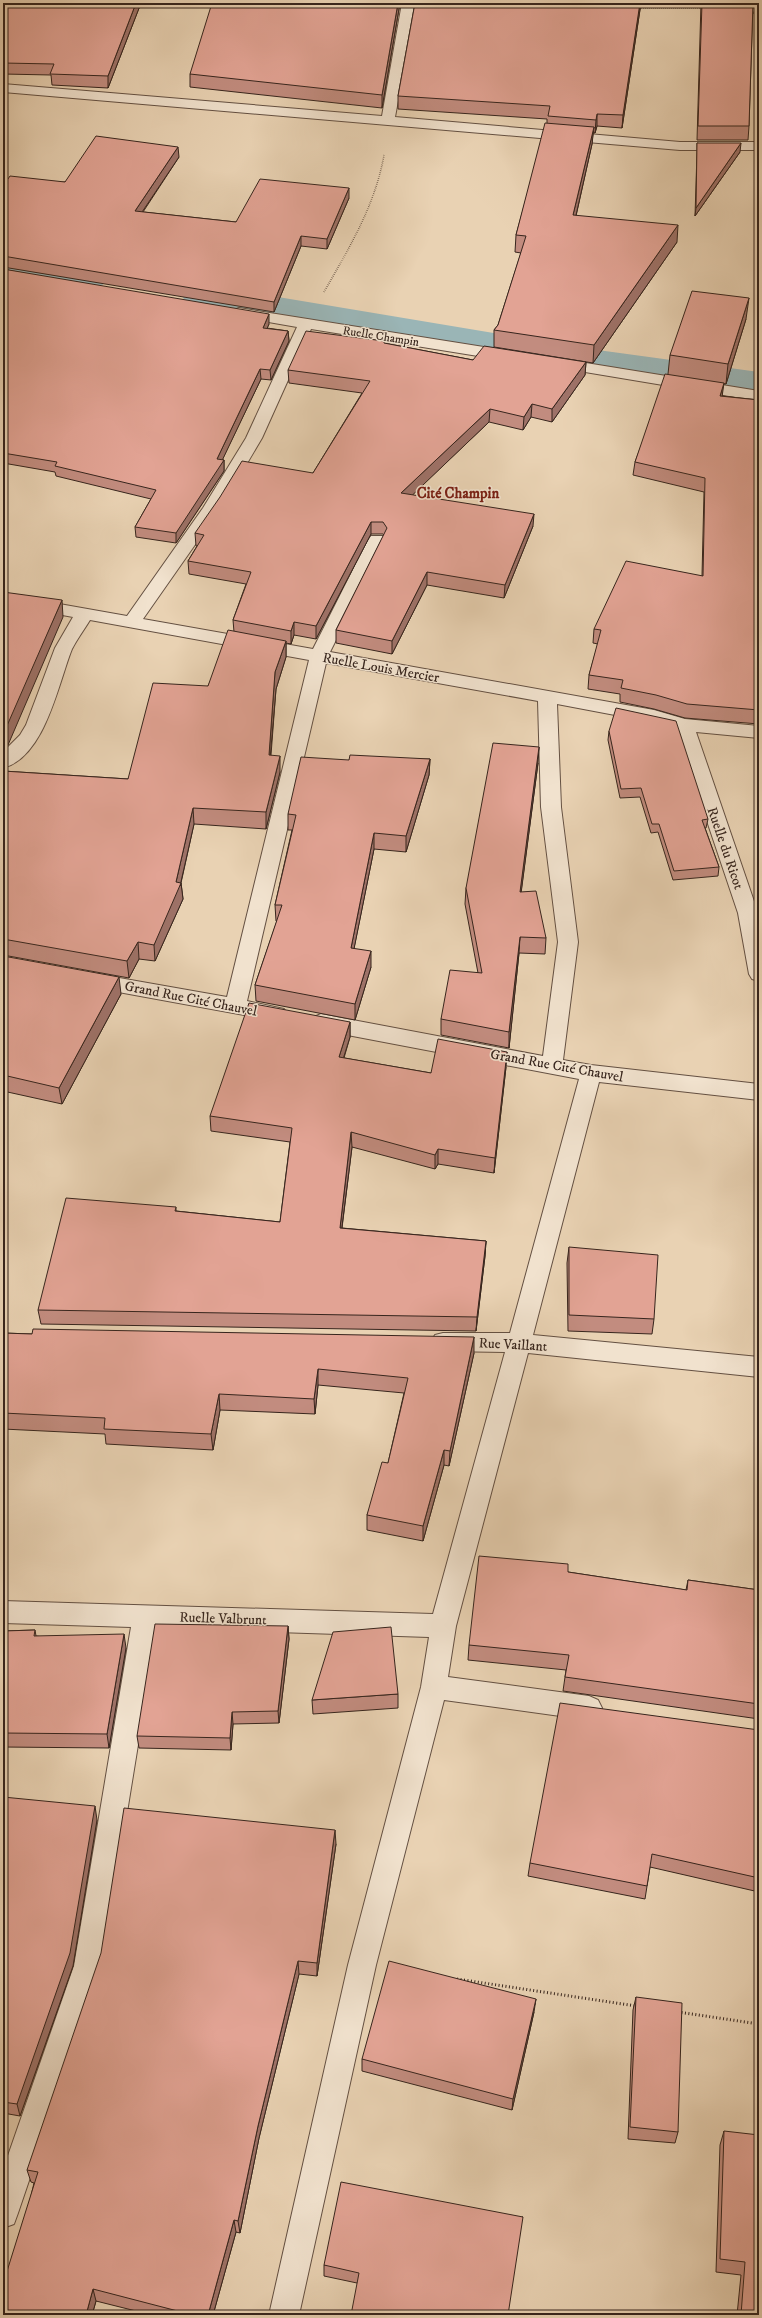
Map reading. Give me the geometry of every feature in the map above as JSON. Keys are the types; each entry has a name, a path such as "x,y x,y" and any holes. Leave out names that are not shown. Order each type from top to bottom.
{"street":[{"path":"388,120 409,3"},
{"path":"3,88 680,146 759,146"},
{"name":"Ruelle Champin","path":"220,310 525,359"},
{"path":"132,622 211,509 254,438 306,324"},
{"path":"540,361 759,396"},
{"path":"235,1006 319,656 377,540"},
{"name":"Ruelle Louis Mercier","path":"3,599 547,696 654,716 684,724 759,732"},
{"path":"3,762 16,753 42,712 64,649 84,614"},
{"path":"547,696 551,807 568,942 552,1065"},
{"name":"Ruelle du Ricot","path":"684,724 748,913 759,974"},
{"name":"Grand Rue Cité Chauvel","path":"73,976 591,1073 759,1092"},
{"path":"284,2315 362,1965 434,1686 443,1626 520,1343 591,1073"},
{"name":"Rue Vaillant","path":"425,1341 520,1343 759,1367"},
{"name":"Ruelle Valbrunt","path":"3,1612 443,1626"},
{"path":"3,2213 88,1966 146,1616"},
{"path":"434,1686 612,1711"}],"path":[{"path":"638,8 758,7"},
{"path":"306,324 365,218 382,176 388,120"},
{"path":"455,1979 642,2007"},
{"path":"673,2011 759,2024"}],"building":[{"path":"3,3 136,3 108,76 50,74 54,64 3,63"},
{"path":"212,3 398,3 382,95 190,74"},
{"path":"415,3 640,3 623,115 597,114 596,120 548,116 550,106 398,96"},
{"path":"702,3 753,3 749,126 698,126"},
{"path":"545,123 594,127 573,215 678,225 594,345 494,330 498,325 526,236 516,235"},
{"path":"96,136 178,147 135,211 236,222 260,179 349,188 327,239 301,236 274,302 3,256 3,186 10,176 65,182"},
{"path":"697,143 741,143 696,208"},
{"path":"3,269 269,314 263,328 288,331 270,370 260,369 217,459 224,460 176,533 135,527 156,490 55,466 57,462 3,453"},
{"path":"692,291 749,298 728,364 670,355"},
{"path":"306,331 384,341 384,343 473,360 484,346 586,362 552,409 532,404 524,417 490,409 401,493 534,514 505,585 427,572 392,641 336,630 387,528 383,522 371,522 316,626 294,622 291,631 233,620 251,572 188,561 204,535 195,533 220,497 242,461 313,473 370,381 288,370"},
{"path":"665,374 724,383 720,396 759,400 759,710 687,704 656,695 621,688 623,680 589,675 601,630 594,629 626,561 703,576 705,478 635,462"},
{"path":"3,592 62,600 6,728 3,731"},
{"path":"228,630 286,641 275,672 269,755 280,756 266,812 193,808 176,882 181,883 154,945 138,942 127,961 3,939 3,771 128,779 153,683 208,686"},
{"path":"616,708 676,721 708,819 702,820 719,867 674,871 659,824 652,824 641,788 621,789 609,731"},
{"path":"493,743 539,747 520,892 536,891 546,938 520,937 509,1032 441,1019 450,970 482,973 466,888"},
{"path":"350,755 430,759 406,836 374,833 351,948 371,951 355,1004 255,985 282,905 275,905 296,815 288,814 301,757 349,760"},
{"path":"3,956 119,977 59,1088 3,1075"},
{"path":"249,1003 350,1022 339,1057 431,1073 438,1039 507,1052 495,1158 438,1149 435,1155 351,1132 340,1228 486,1241 477,1317 38,1310 66,1198 176,1207 175,1211 280,1222 292,1128 210,1116"},
{"path":"569,1247 658,1255 654,1319 569,1315"},
{"path":"33,1329 474,1337 450,1451 444,1450 423,1526 367,1515 382,1462 388,1463 408,1378 318,1369 314,1399 219,1394 211,1434 104,1429 105,1418 3,1413 3,1333 32,1334"},
{"path":"479,1556 568,1564 568,1572 687,1590 688,1580 759,1590 759,1704 565,1677 569,1655 469,1645"},
{"path":"155,1624 288,1626 278,1711 232,1712 230,1738 137,1736"},
{"path":"391,1627 398,1694 312,1700 333,1632"},
{"path":"35,1630 34,1636 124,1634 107,1734 3,1733 3,1631"},
{"path":"560,1703 759,1730 759,1878 652,1854 647,1886 530,1863"},
{"path":"3,1797 95,1806 70,1953 17,2104 3,2102"},
{"path":"124,1808 335,1830 317,1963 298,1961 258,2126 238,2221 234,2220 208,2315 193,2315 93,2289 86,2315 3,2315 3,2284 38,2172 27,2170 101,1953"},
{"path":"389,1961 536,1999 513,2099 362,2059"},
{"path":"636,1997 682,2003 678,2132 630,2127"},
{"path":"724,2131 759,2135 759,2315 741,2315 745,2262 720,2259"},
{"path":"341,2182 523,2217 508,2315 351,2315 359,2273 324,2265"}],"waterway":[{"path":"3,267 88,279"},
{"path":"201,296 583,360 759,384"}],"district":[{"name":"Cité Champin","path":"458,493"}]}
